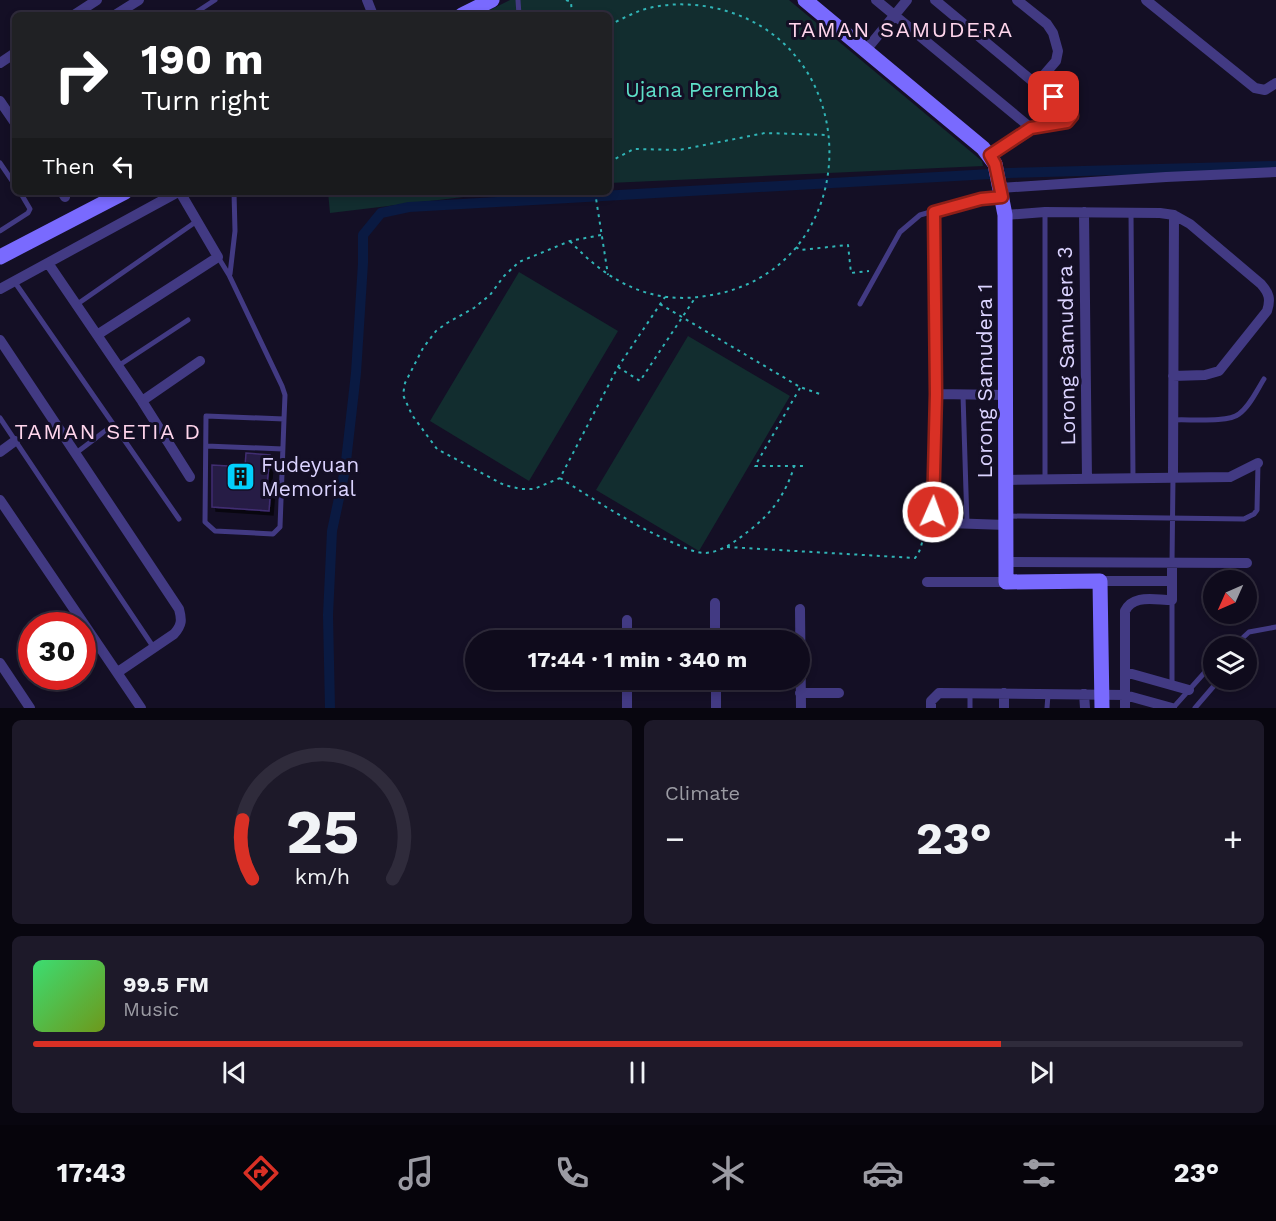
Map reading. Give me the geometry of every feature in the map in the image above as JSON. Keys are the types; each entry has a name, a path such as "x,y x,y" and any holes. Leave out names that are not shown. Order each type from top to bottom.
{"street":[{"path":"78,12 96,0"},
{"path":"120,12 139,0"},
{"path":"468,12 492,0"},
{"path":"805,0 993,159 1031,128 1067,122 1072,116 1071,111 935,0"},
{"path":"876,0 1031,128"},
{"path":"866,50 907,0"},
{"path":"1017,0 1047,24 1053,33 1058,51 1056,61 1037,83"},
{"path":"1146,0 1255,88 1265,90 1276,83"},
{"path":"0,101 12,119"},
{"name":"Lorong Samudera 1","path":"993,159 1005,215 1006,582"},
{"path":"1006,520 948,524 938,519 933,512 936,394 934,212 981,199 1000,189 1276,172"},
{"path":"0,257 119,195"},
{"path":"0,289 173,195"},
{"path":"97,335 218,257 181,195"},
{"path":"1005,215 1045,212 1131,212 1174,215 1190,225 1261,284 1267,291 1270,303 1267,311 1219,371 1205,375 1173,376"},
{"name":"Lorong Samudera 3","path":"1084,212 1086,479"},
{"path":"1173,477 1174,215"},
{"path":"48,263 142,401 190,477"},
{"path":"0,340 179,609 182,619 180,627 174,634 118,672"},
{"path":"142,401 200,361"},
{"path":"936,394 1005,395"},
{"path":"0,452 15,441"},
{"path":"1006,480 1230,477 1258,463"},
{"path":"0,500 141,708"},
{"path":"1006,562 1247,563"},
{"path":"1125,708 1125,611 1129,603 1136,599 1172,600 1172,562"},
{"path":"927,582 1172,581"},
{"path":"1100,582 1102,701"},
{"path":"715,603 715,630"},
{"path":"800,609 801,708"},
{"path":"627,620 627,630"},
{"path":"0,663 30,708"},
{"path":"1125,672 1189,690"},
{"path":"627,690 627,708"},
{"path":"716,690 716,708"},
{"path":"801,693 839,693"},
{"path":"931,708 931,701 939,693 1004,693 1084,694 1102,701 1125,695 1172,708"},
{"path":"1004,693 1004,708"},
{"path":"1084,694 1084,708"}],"lane":[{"path":"197,12 215,0"},
{"path":"0,163 12,181"},
{"path":"0,231 30,210 22,195"},
{"path":"230,274 235,231 234,195"},
{"path":"860,304 900,232 920,215 934,212"},
{"path":"1045,212 1045,479"},
{"path":"1131,212 1133,478"},
{"path":"76,304 197,221"},
{"path":"218,257 230,274 282,386 285,395 285,420 279,527 273,534 214,531 205,522 206,416 285,420"},
{"path":"14,281 179,519"},
{"path":"118,366 188,320"},
{"path":"1173,420 1226,419 1237,416 1264,379"},
{"path":"963,395 967,524"},
{"path":"0,418 154,648"},
{"path":"76,453 113,425"},
{"path":"206,446 283,449"},
{"path":"1006,520 1092,516 1244,519 1257,510 1258,463"},
{"path":"1172,562 1173,477"},
{"path":"1172,600 1172,685"},
{"path":"1245,636 1249,632 1276,627"},
{"path":"1172,708 1203,674"},
{"path":"1195,708 1210,690"},
{"path":"970,693 970,708"},
{"path":"1047,708 1048,694"}],"path":[{"path":"566,0 571,2 572,12"},
{"path":"678,0 682,4"},
{"path":"570,241 587,260 608,276 645,292 665,297 695,298 718,294 751,282 780,264 808,231 825,194 830,161 823,108 813,84 799,61 780,41 759,25 735,14 709,7 682,4 643,10 612,24"},
{"path":"612,160 634,149 679,150 765,133 828,135"},
{"path":"595,195 608,276"},
{"path":"601,235 570,241 519,262 489,295 474,308 447,322 423,348 405,383 403,395 412,415 437,449 504,485 534,489 560,478 618,367 665,297"},
{"path":"796,247 800,250 848,245 851,273 877,270"},
{"path":"618,367 640,381 695,298"},
{"path":"660,304 800,387 820,394"},
{"path":"800,387 755,466 803,466"},
{"path":"727,547 759,523 778,503 789,483 794,467"},
{"path":"560,478 648,532 704,553 727,547 915,558 921,548 923,533 928,522 938,519"}],"green space":[{"name":"Ujana Peremba","path":"510,0 789,0 982,161 983,166 612,183 612,12 486,12"},
{"path":"328,195 480,195 330,213"},
{"path":"519,272 618,331 529,481 430,421"},
{"path":"688,336 790,396 699,551 596,490"}],"building":[{"name":"Fudeyuan Memorial","path":"246,453 270,455 267,485 271,485 269,511 212,507 212,465 245,467"}],"waterway":[{"path":"330,708 328,615 332,531 345,470 356,373 363,235 381,213 409,207 1008,173 1276,166"}],"place":[{"name":"Fudeyuan Memorial","path":"240,476"}],"district":[{"name":"TAMAN SAMUDERA","path":"901,29"},
{"name":"TAMAN SETIA D","path":"108,431"}],"route":[{"path":"933,512 936,394 934,212 981,199 1002,197 995,164 990,155 1031,128 1071,120 1071,111 1054,97"}]}
